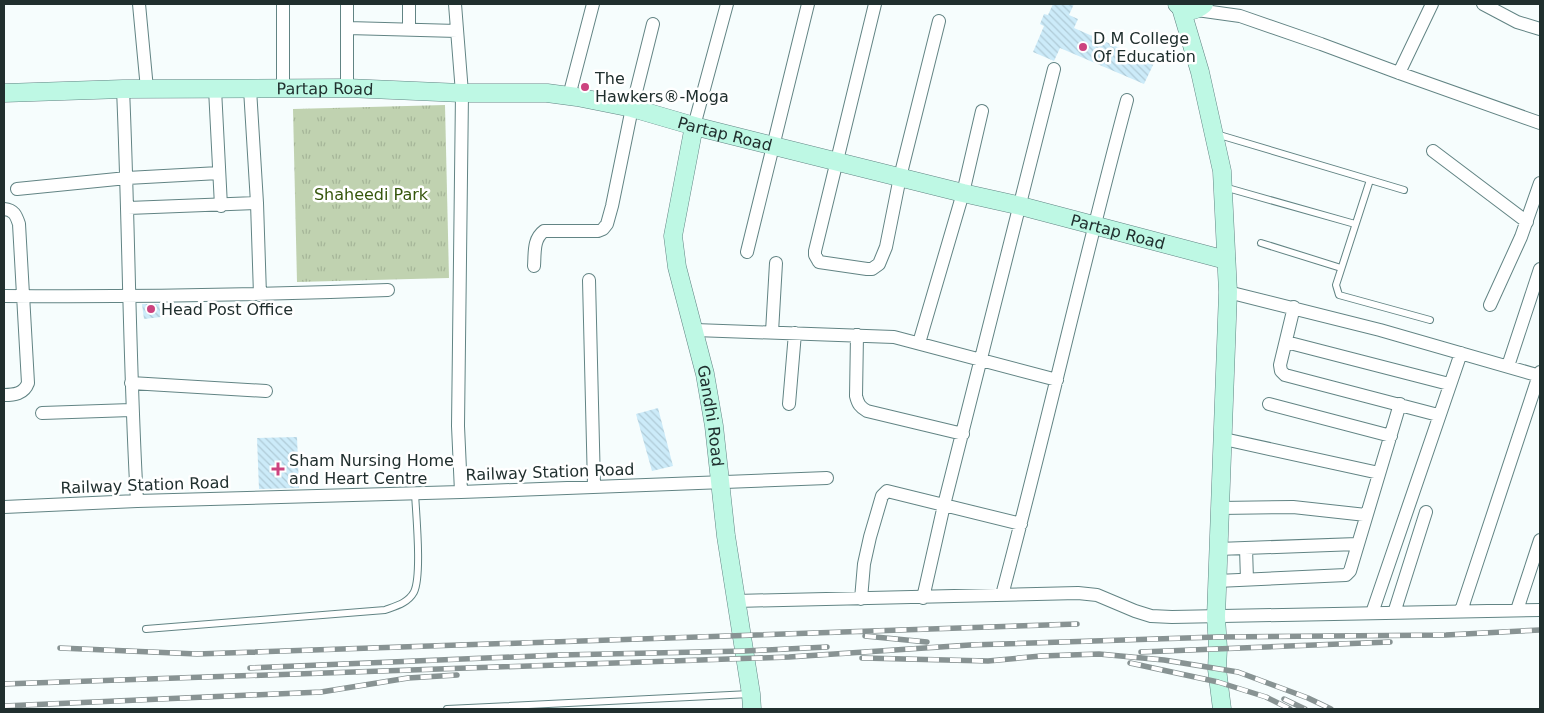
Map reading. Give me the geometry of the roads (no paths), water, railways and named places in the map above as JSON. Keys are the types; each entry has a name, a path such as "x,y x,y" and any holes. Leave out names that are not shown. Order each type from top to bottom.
{"street":[{"path":"139,4 147,89"},
{"path":"283,4 283,89"},
{"path":"347,4 348,88"},
{"path":"408,4 409,29"},
{"path":"455,4 462,94 458,426 461,492"},
{"path":"570,96 593,4"},
{"path":"694,126 728,4"},
{"path":"747,252 808,4"},
{"path":"875,4 814,255 819,262 867,269 872,269 879,264 886,247 900,177 939,21"},
{"path":"1224,4 1240,16"},
{"path":"1399,73 1432,4"},
{"path":"1483,4 1517,22 1540,29"},
{"path":"1222,709 1217,669 1216,616 1228,292 1222,171 1200,72 1190,6 1240,16 1540,123"},
{"path":"534,266 536,243 539,235 544,231 598,231 607,224 632,108 653,24"},
{"path":"348,28 457,31"},
{"path":"924,598 944,505 982,361 1054,69"},
{"name":"Partap Road","path":"4,93 122,89 348,88 462,94 547,93 570,96 632,108 694,126 1021,206 1226,260"},
{"path":"122,89 127,178 131,383 137,501"},
{"path":"216,89 221,206"},
{"path":"250,89 260,295"},
{"path":"1002,595 1127,100"},
{"path":"919,343 963,193 982,111"},
{"name":"Gandhi Road","path":"694,126 673,236 677,267 705,374 714,426 719,482 752,701"},
{"path":"1433,151 1526,222"},
{"path":"17,189 127,178 219,173"},
{"path":"1490,305 1507,269 1540,184"},
{"path":"128,208 221,206 257,203"},
{"path":"4,209 10,210 16,215 19,224 28,383 21,393 4,395"},
{"path":"772,332 776,263"},
{"path":"1508,366 1540,269"},
{"path":"589,280 594,486"},
{"path":"4,296 260,295 388,290"},
{"path":"1228,292 1540,374 1461,611"},
{"path":"1294,308 1280,365 1281,371 1285,375 1438,415"},
{"path":"694,330 894,337 1057,380"},
{"path":"789,404 795,333"},
{"path":"858,335 856,396 861,408 963,434"},
{"path":"1286,342 1449,384"},
{"path":"1372,613 1438,415 1461,353"},
{"path":"131,383 266,392"},
{"path":"1269,404 1391,436"},
{"path":"1217,581 1346,575 1350,571 1400,404"},
{"path":"42,413 132,410"},
{"path":"1224,439 1379,473"},
{"name":"Railway Station Road","path":"4,507 827,478"},
{"path":"861,599 864,564 870,536 885,493 891,491 1021,524"},
{"path":"1220,508 1293,507 1366,515"},
{"path":"1394,613 1426,512"},
{"path":"1517,610 1540,540"},
{"path":"1218,549 1357,544"},
{"path":"1246,548 1247,580"},
{"path":"736,601 1078,593 1096,595 1152,616 1540,610"}],"lane":[{"path":"1214,134 1404,190"},
{"path":"1370,180 1336,285 1339,295 1430,320"},
{"path":"1223,187 1355,224"},
{"path":"1260,243 1341,268"},
{"path":"146,629 385,610 402,604 414,592 418,577 415,493"},
{"path":"447,709 752,701"}],"railway":[{"path":"60,648 197,654 1077,624"},
{"path":"4,684 789,657 970,645 1217,637 1446,635 1540,630"},
{"path":"865,636 927,642"},
{"path":"1141,652 1390,642"},
{"path":"250,668 560,655 745,651 827,647"},
{"path":"862,658 988,661 1041,656 1099,654 1164,660 1238,672 1308,698 1331,709"},
{"path":"1130,663 1218,682 1266,697 1290,709"},
{"path":"4,706 321,692 408,678 457,675"},
{"path":"1284,699 1305,709"}],"place":[{"name":"D M College Of Education","path":"1083,47"},
{"name":"The Hawkers®-Moga","path":"585,87"},
{"name":"Head Post Office","path":"151,309"},
{"name":"Sham Nursing Home and Heart Centre","path":"278,469"}],"park label":[{"name":"Shaheedi Park","path":"371,194"}]}
